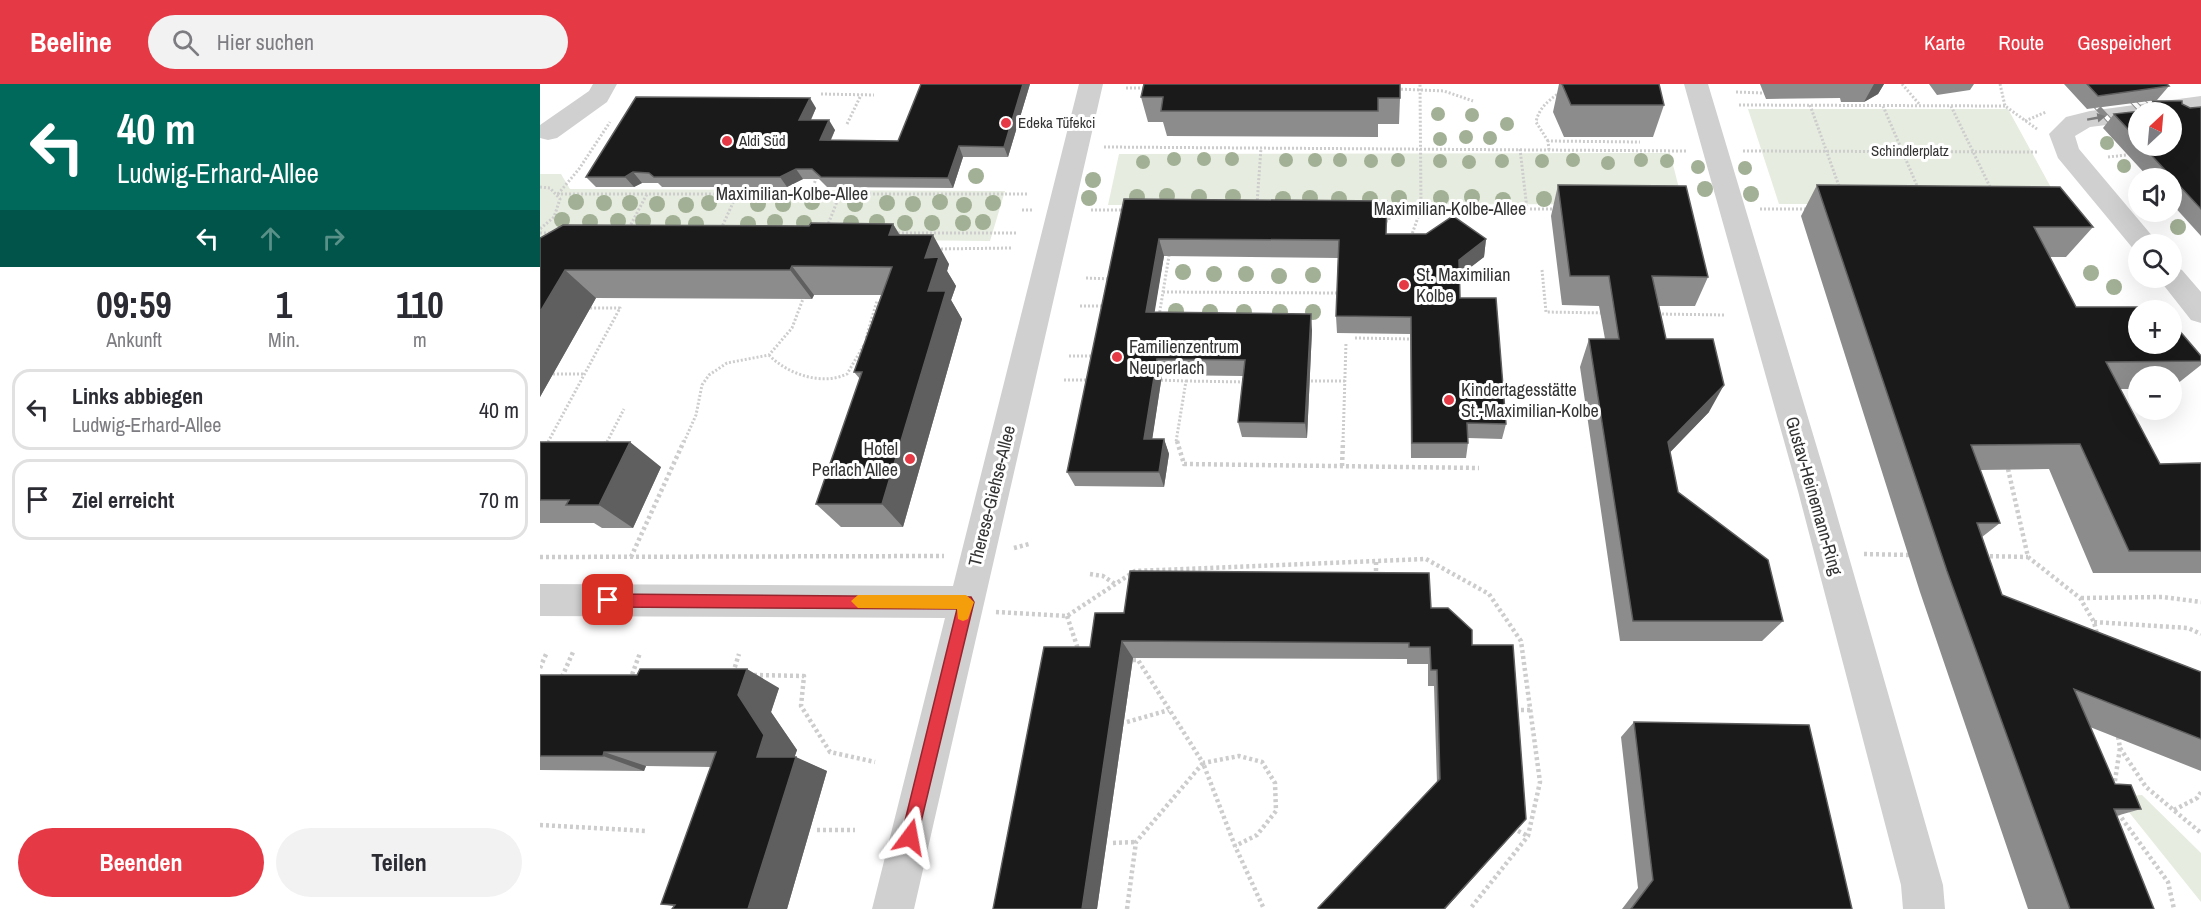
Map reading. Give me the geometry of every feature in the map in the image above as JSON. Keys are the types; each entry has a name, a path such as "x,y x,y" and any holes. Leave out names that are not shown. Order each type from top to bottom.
{"street":[{"path":"548,132 598,96 605,84"},
{"name":"Therese-Giehse-Allee","path":"892,909 1091,84"},
{"name":"Gustav-Heinemann-Ring","path":"1696,84 1841,589 1922,885 1924,909"},
{"path":"2137,234 2067,152 2062,134 2075,123 2201,104"},
{"path":"2181,288 2201,312"},
{"path":"540,600 965,607"}],"path":[{"path":"1409,241 1421,209 1420,84"},
{"path":"1902,84 1921,105"},
{"path":"1738,105 2005,106 2000,84"},
{"path":"1126,88 1150,88"},
{"path":"1388,89 1444,91 1473,101"},
{"path":"1549,150 1548,141 1536,122 1537,115 1544,103 1563,90"},
{"path":"1736,92 1763,93"},
{"path":"821,94 874,95"},
{"path":"847,124 861,95"},
{"path":"1825,95 1828,105"},
{"path":"1810,105 1844,199"},
{"path":"1883,105 1919,189"},
{"path":"1951,106 1996,199"},
{"path":"540,231 560,207 557,194 579,169 615,114"},
{"path":"1548,141 1640,141"},
{"path":"1582,141 1584,150"},
{"path":"1618,142 1619,150"},
{"path":"1076,147 1714,151"},
{"path":"1256,210 1261,148"},
{"path":"1520,150 1527,209"},
{"name":"Schindlerplatz","path":"1754,150 2067,152"},
{"path":"2097,158 2127,155"},
{"path":"810,194 816,179"},
{"name":"Maximilian-Kolbe-Allee","path":"540,187 550,188 557,194 1027,194"},
{"path":"636,233 626,233 647,194"},
{"path":"728,233 719,233 737,194"},
{"path":"825,233 840,194"},
{"name":"Maximilian-Kolbe-Allee","path":"1378,209 1562,209"},
{"path":"1386,221 1389,209"},
{"path":"1773,209 1815,209"},
{"path":"1060,210 1133,210"},
{"path":"540,231 562,233"},
{"path":"1414,231 1422,235"},
{"path":"894,233 1016,233"},
{"path":"914,241 916,233"},
{"path":"933,250 1011,248"},
{"path":"1159,318 1169,256"},
{"path":"1542,270 1546,312 1608,314"},
{"path":"1086,278 1117,279"},
{"path":"1159,279 1165,279"},
{"path":"1163,292 1338,294"},
{"path":"631,557 696,415 697,396 705,376 720,366 742,359 769,355 792,328 803,299"},
{"path":"769,355 774,363 799,375 834,379 847,373 864,345 877,301"},
{"path":"1080,306 1111,306"},
{"path":"1155,307 1160,307"},
{"path":"557,447 546,447 620,308 590,308"},
{"path":"873,315 885,314"},
{"path":"1654,314 1726,315"},
{"path":"1355,338 1410,339"},
{"path":"1342,466 1346,342"},
{"path":"1070,356 1097,356"},
{"path":"553,374 585,374"},
{"path":"1064,380 1099,380"},
{"path":"1153,380 1253,382"},
{"path":"1186,381 1176,444 1184,464 1479,468"},
{"path":"1306,381 1345,381"},
{"path":"615,447 604,447 624,408"},
{"path":"2008,470 2028,556"},
{"path":"1881,554 1915,555"},
{"path":"540,557 930,556"},
{"path":"1983,556 2028,556 2080,598 2094,622 2097,638"},
{"path":"965,607 1067,615 1135,571 1426,559 1489,594 1521,641 1540,782 1528,836 1470,909"},
{"path":"1376,561 1377,582"},
{"path":"1281,565 1281,574"},
{"path":"1186,576 1187,569"},
{"path":"1090,574 1103,576 1115,584"},
{"path":"2080,598 2163,597 2201,602"},
{"path":"1067,615 1081,657"},
{"path":"2094,622 2188,628 2201,634"},
{"path":"540,668 547,652"},
{"path":"560,682 573,652"},
{"path":"626,690 640,653"},
{"path":"739,654 732,675 804,676 801,706 830,752 874,762"},
{"path":"1133,660 1138,660 1203,763 1235,846 1263,909"},
{"path":"1127,722 1169,710"},
{"path":"1515,710 1530,710"},
{"path":"2113,795 2120,748 2116,726"},
{"path":"2120,748 2146,787 2201,833"},
{"path":"1127,909 1136,842 1203,763 1239,756 1262,762 1275,783 1276,811 1257,835 1235,846"},
{"path":"2174,810 2197,798 2201,792"},
{"path":"2112,806 2168,882 2174,909"},
{"path":"540,825 647,831"},
{"path":"817,830 855,830"},
{"path":"1518,831 1528,836"},
{"path":"1113,843 1136,842"}],"shaded area":[{"path":"1748,109 2008,109 2060,204 1779,204"},
{"path":"1670,153 1683,204 1108,205 1119,154"},
{"path":"540,174 561,174 570,189 1005,191 990,241 613,237 540,276"},
{"path":"2142,795 2201,853 2201,902 2124,806 2128,796"}],"building":[{"path":"921,84 1023,84 1004,147 959,146 948,178 821,177 812,169 796,169 780,177 654,177 649,173 633,172 625,177 586,177 636,97 810,98 799,120 829,120 820,140 898,141"},
{"path":"1144,84 1400,84 1400,98 1378,98 1378,111 1161,111 1163,97 1141,97"},
{"path":"1562,84 1659,84 1664,105 1571,105"},
{"path":"2087,84 2167,84 2169,86 2098,96"},
{"path":"2153,101 2182,101 2182,102"},
{"path":"2182,104 2190,108 2201,107 2201,209 2182,188 2182,168 2163,168 2152,156 2182,156"},
{"path":"2128,112 2128,129 2114,114"},
{"path":"1558,185 1686,186 1708,277 1652,276 1666,339 1713,339 1724,385 1668,442 1678,492 1768,560 1783,621 1633,621 1589,339 1619,339 1609,276 1570,276"},
{"path":"1817,185 2060,187 2093,227 2034,227 2076,307 2128,307 2128,354 2182,354 2182,334 2201,356 2201,361 2106,362 2128,404 2128,420 2137,420 2160,464 2201,463 2201,551 2129,551 2080,444 1971,445 2000,523 1977,523 2002,595 2201,672 2201,739 2074,689 2115,784 2131,785 2141,809 2114,809 2154,909 2070,909 1947,571"},
{"path":"1124,199 1387,201 1386,234 1426,234 1453,216 1486,239 1459,260 1460,298 1496,298 1506,424 1467,423 1468,443 1412,443 1411,317 1336,316 1339,240 1159,239 1146,312 1311,314 1305,423 1238,422 1245,360 1157,359 1144,439 1164,439 1159,472 1067,472"},
{"path":"811,223 893,224 889,235 933,235 925,258 939,257 928,291 946,291 882,504 816,504 862,372 854,372 892,267 792,266 790,270 565,270 540,312 540,238 563,225 809,226"},
{"path":"540,442 630,442 599,505 566,505 569,500 540,500"},
{"path":"1130,571 1429,573 1431,608 1448,608 1472,630 1472,645 1513,645 1526,819 1444,909 1319,909 1440,779 1437,670 1431,670 1430,647 1409,647 1409,643 1122,641 1082,909 993,909 1044,647 1090,647 1095,613 1124,613"},
{"path":"640,669 747,669 738,695 764,735 757,757 796,757 748,909 672,909 675,905 661,904 716,752 604,752 603,756 540,756 540,675 637,675"},
{"path":"1634,722 1809,725 1852,909 1631,909 1653,880"}],"railway":[{"path":"2076,84 2121,133"},
{"path":"2116,84 2133,102"},
{"path":"2132,84 2150,102"}],"slow traffic":[{"path":"858,601 966,602 963,614"}],"place":[{"name":"Edeka Tüfekci","path":"1006,123"},
{"name":"Aldi Süd","path":"727,141"},
{"name":"St. Maximilian Kolbe","path":"1404,285"},
{"name":"Familienzentrum Neuperlach","path":"1117,357"},
{"name":"Kindertagesstätte St.-Maximilian-Kolbe","path":"1449,400"},
{"name":"Hotel Perlach Allee","path":"910,459"}],"route":[{"path":"608,600 966,602 910,837"}]}
